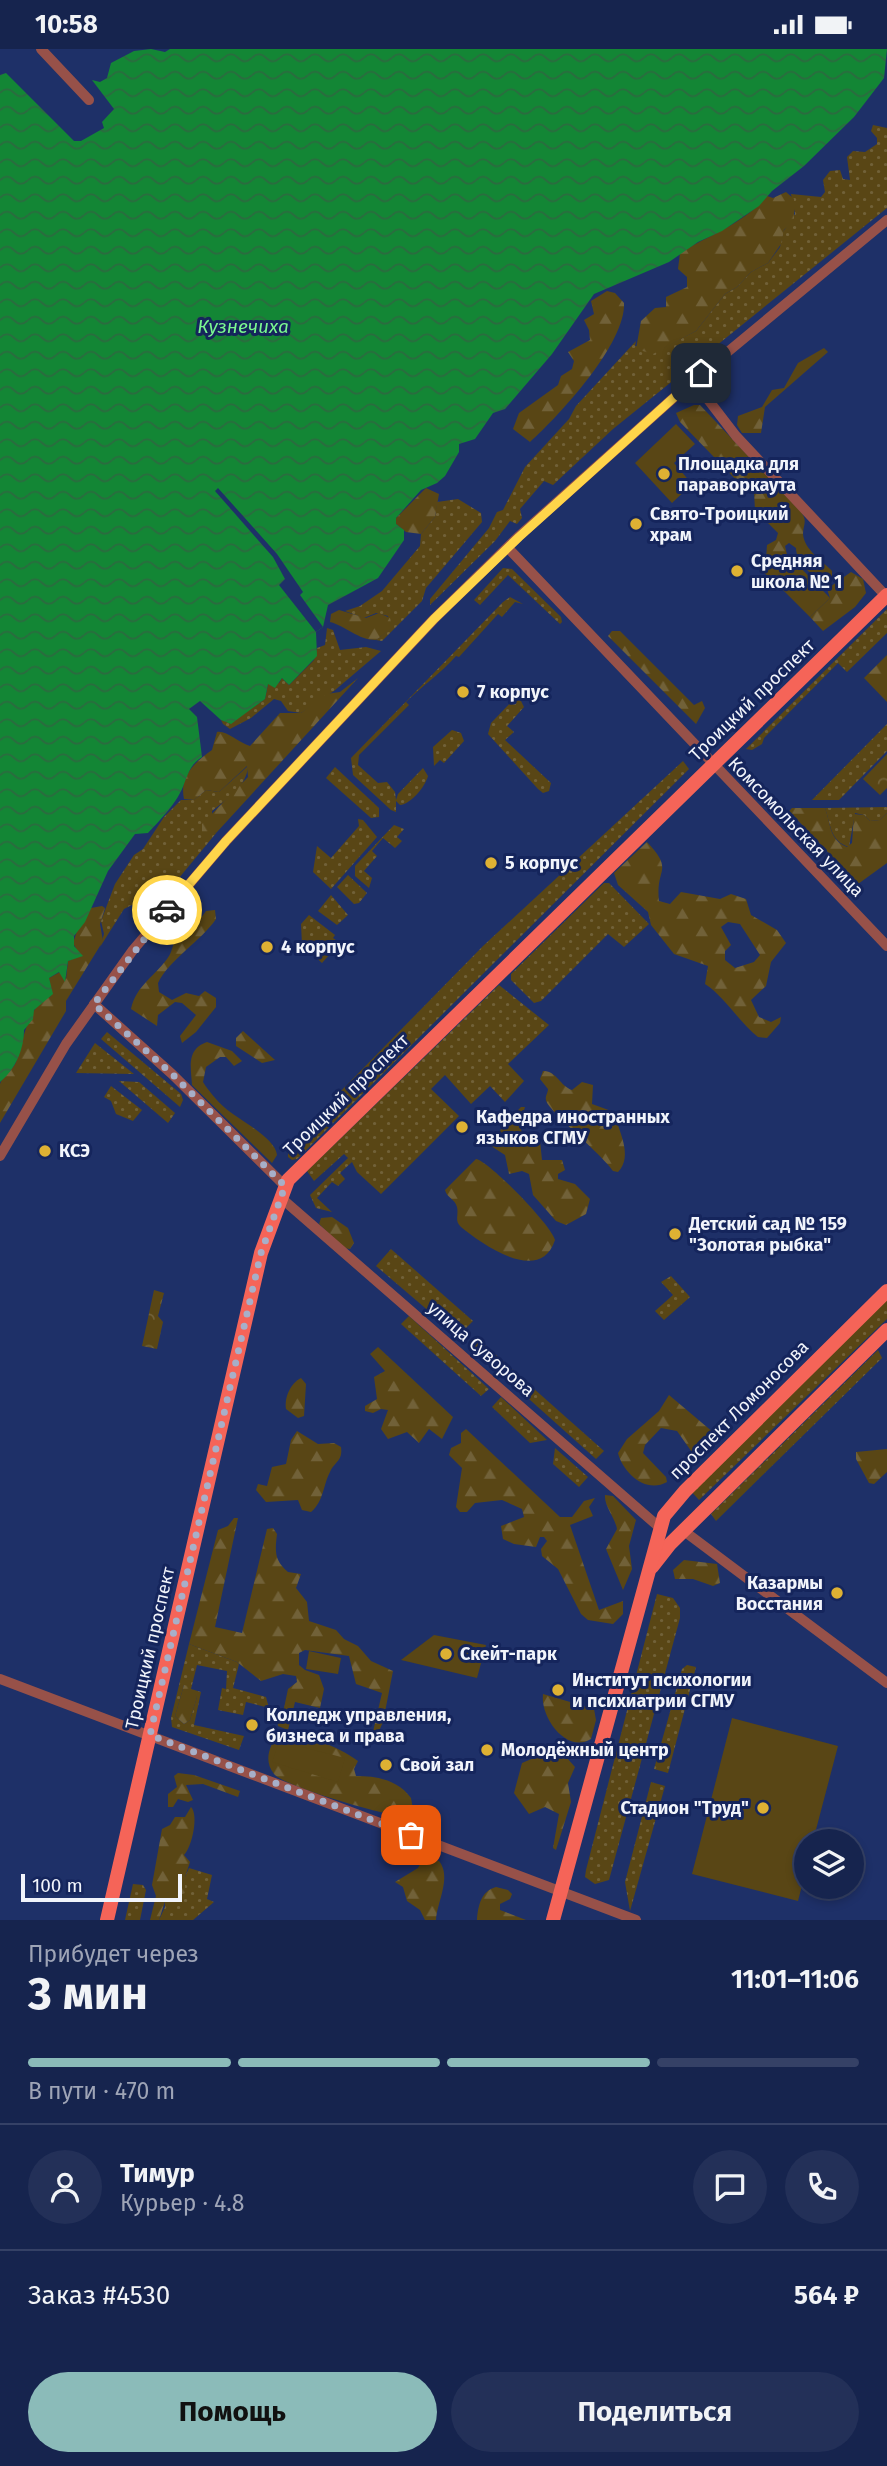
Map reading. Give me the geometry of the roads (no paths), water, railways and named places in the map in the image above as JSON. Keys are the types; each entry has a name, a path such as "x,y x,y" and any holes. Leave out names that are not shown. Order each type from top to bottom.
{"main road":[{"name":"Троицкий проспект","path":"107,1920 261,1253 282,1192 295,1170 886,595"},
{"name":"проспект Ломоносова","path":"553,1920 664,1516 685,1491 887,1291"},
{"name":"проспект Ломоносова","path":"648,1574 684,1531 887,1330"}],"street":[{"path":"41,49 89,100"},
{"path":"0,1156 66,1044 133,950 226,841 434,619 689,384 887,220"},
{"path":"689,384 703,393 736,436 886,595"},
{"name":"Комсомольская улица","path":"508,548 887,946"},
{"name":"улица Суворова","path":"94,1004 172,1074 282,1192 660,1527"},
{"path":"684,1531 887,1683"},
{"path":"0,1679 636,1920"}],"water":[{"name":"Кузнечиха","path":"151,49 165,52 170,49 887,49 884,78 854,117 759,206 669,262 594,294 552,354 505,409 493,413 475,439 459,444 459,452 445,476 421,490 396,518 396,524 404,530 404,540 378,578 328,605 323,627 316,632 317,656 289,685 282,678 275,688 268,684 265,699 231,724 221,720 200,701 189,709 197,717 202,757 190,769 178,797 168,810 148,833 135,834 108,871 85,922 74,936 74,946 83,956 68,961 65,982 59,972 49,978 53,994 34,1010 33,1019 24,1030 18,1058 0,1082 0,75 6,73 74,141 81,141 104,128 102,122 114,109 92,80 100,82 107,78 111,63 134,51"}],"place":[{"name":"Площадка для параворкаута","path":"664,474"},
{"name":"Свято-Троицкий храм","path":"636,524"},
{"name":"Средняя школа № 1","path":"737,571"},
{"name":"7 корпус","path":"463,692"},
{"name":"5 корпус","path":"491,863"},
{"name":"4 корпус","path":"267,947"},
{"name":"Кафедра иностранных языков СГМУ","path":"462,1127"},
{"name":"КСЭ","path":"45,1151"},
{"name":"Детский сад № 159 \"Золотая рыбка\"","path":"675,1234"},
{"name":"Казармы Восстания","path":"837,1593"},
{"name":"Скейт-парк","path":"446,1654"},
{"name":"Институт психологии и психиатрии СГМУ","path":"558,1690"},
{"name":"Колледж управления, бизнеса и права","path":"252,1725"},
{"name":"Молодёжный центр","path":"487,1750"},
{"name":"Свой зал","path":"386,1765"},
{"name":"Стадион \"Труд\"","path":"763,1808"}]}
